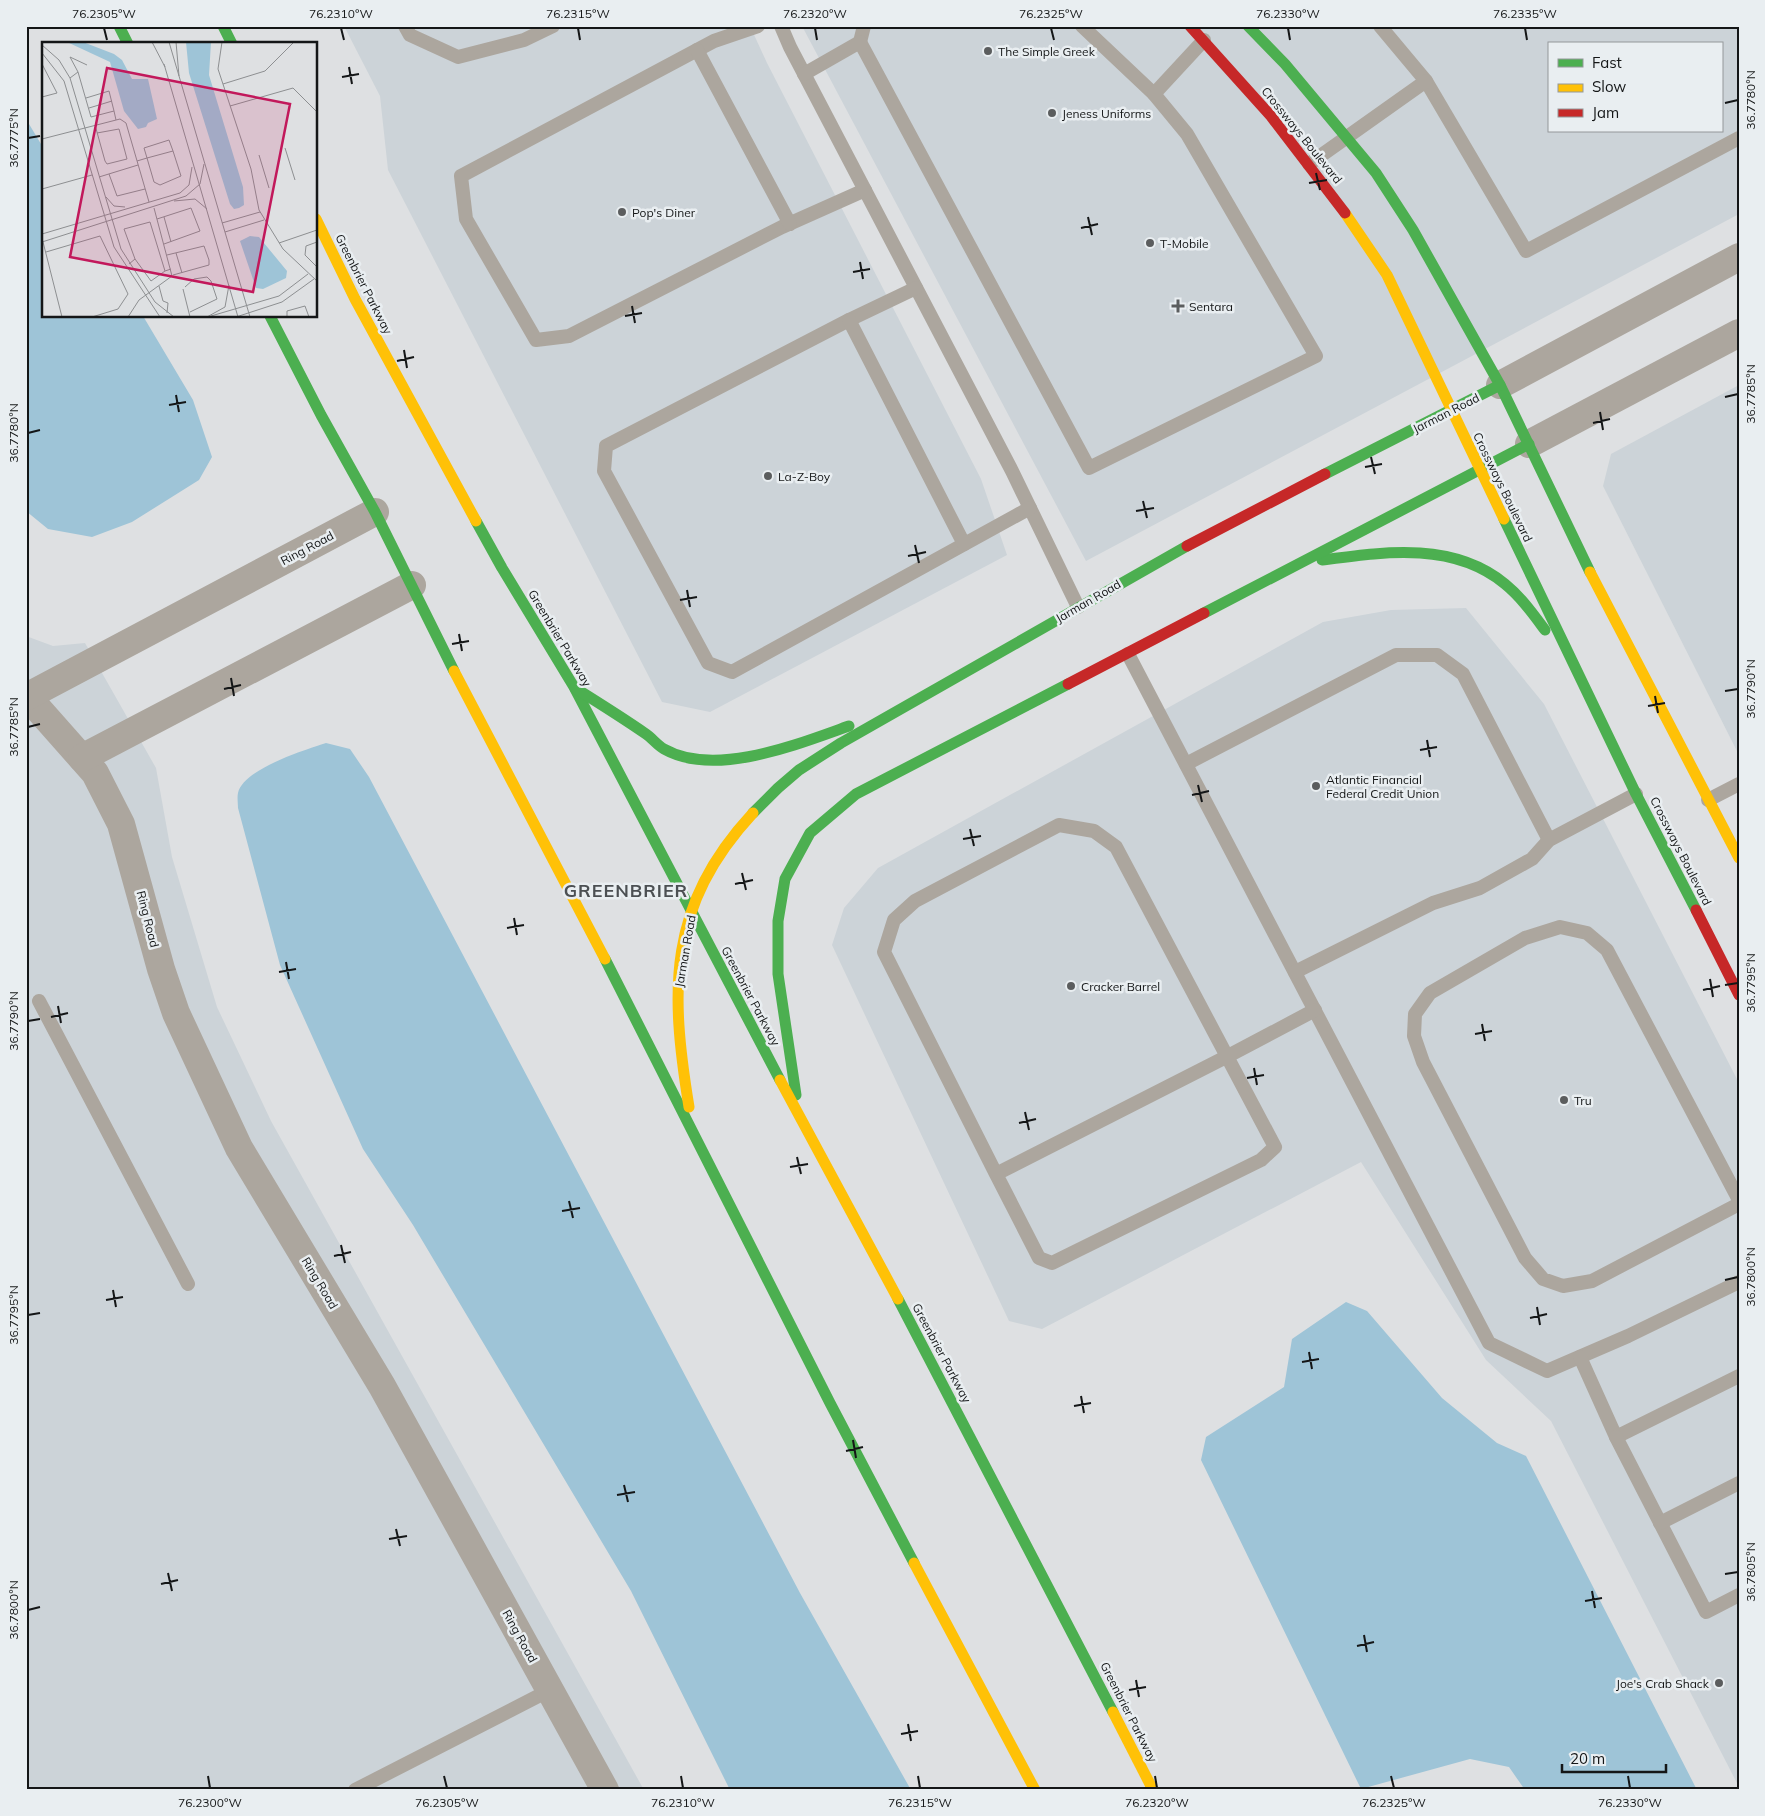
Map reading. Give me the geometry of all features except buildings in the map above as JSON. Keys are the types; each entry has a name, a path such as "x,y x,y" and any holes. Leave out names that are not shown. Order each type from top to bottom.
{"street":[{"path":"119,26 127,42"},
{"path":"223,26 231,42"},
{"name":"Crossways Boulevard","path":"1190,26 1226,64 1309,164 1355,225 1387,275 1636,794 1739,995"},
{"path":"1248,26 1285,64 1347,137 1376,173 1413,230 1500,385 1595,582 1739,858"},
{"name":"Greenbrier Parkway","path":"318,223 355,299 434,445 502,568 574,687 692,910 742,1010 971,1437 1153,1790"},
{"name":"Jarman Road","path":"693,1131 682,1062 677,994 681,959 692,910 721,853 754,811 795,773 841,743 1150,566 1249,513 1451,411 1739,257"},
{"path":"271,318 321,415 375,512 458,680 580,908 839,1421 1034,1790"},
{"path":"798,1114 778,974 778,921 785,879 810,833 856,794 1128,654 1739,334"},
{"name":"Ring Road","path":"375,512 27,696 95,773 122,824 160,969 176,1014 239,1148 382,1386 605,1790"},
{"path":"1303,562 1380,552 1424,552 1449,556 1493,575 1513,591 1573,665"},
{"path":"82,758 412,585"},
{"path":"574,687 646,733 664,749 684,757 706,760 733,758 780,750 903,707"}],"lane":[{"path":"405,26 410,34 458,57 524,40 553,26"},
{"path":"758,26 714,41 461,176 466,219 536,340 569,336 790,224 865,190"},
{"path":"782,26 790,47 1030,508 1078,607"},
{"path":"864,26 860,42 1089,468 1316,356 1187,134 1154,94 1082,26"},
{"path":"1380,26 1426,81 1526,251 1739,138"},
{"path":"1154,94 1204,40"},
{"path":"804,74 860,42"},
{"path":"697,50 790,224"},
{"path":"1309,164 1426,81"},
{"path":"916,288 849,320 606,446 604,471 708,664 732,672 1030,508"},
{"path":"849,320 964,544"},
{"path":"1128,654 1489,1343 1547,1371 1628,1336 1739,1282"},
{"path":"1186,764 1396,654 1437,655 1462,674 1549,840"},
{"path":"1708,800 1739,784"},
{"path":"1294,972 1433,903 1480,888 1532,859 1549,840 1636,794"},
{"path":"1059,825 1094,832 1116,846 1275,1147 1261,1160 1052,1263 1039,1258 996,1174 884,952 894,920 915,902 1059,825"},
{"path":"1739,1200 1608,950 1587,933 1560,928 1525,938 1430,993 1416,1014 1414,1036 1423,1062 1525,1258 1543,1279 1563,1286 1592,1281 1739,1204"},
{"path":"40,1001 188,1284"},
{"path":"996,1174 1315,1010"},
{"path":"1580,1357 1616,1437 1706,1612 1739,1594"},
{"path":"1616,1437 1739,1376"},
{"path":"1660,1523 1739,1483"},
{"path":"355,1790 550,1690"}],"shaded area":[{"path":"344,26 750,26 767,63 981,479 1007,555 710,712 662,702 388,170 380,96"},
{"path":"802,26 1739,26 1739,214 1086,561"},
{"path":"1739,385 1739,755 1603,486 1611,454"},
{"path":"1466,608 1544,704 1739,1083 1739,1787 1551,1421 1486,1360 1361,1162 1042,1329 1009,1321 832,945 844,908 878,868 1323,622 1391,610"},
{"path":"26,636 53,646 85,643 156,768 172,857 217,1007 271,1121 644,1790 26,1790"}],"water":[{"path":"26,119 42,146 42,318 144,318 193,400 212,457 199,480 132,522 92,537 48,529 26,511"},
{"path":"326,743 350,749 369,777 800,1593 911,1790 730,1790 631,1591 413,1225 363,1149 280,965 238,808 238,793 242,784 251,776 276,762"},
{"path":"1346,1302 1367,1311 1442,1398 1497,1443 1526,1456 1697,1790 1525,1790 1509,1767 1470,1759 1361,1789 1201,1460 1206,1437 1284,1387 1292,1339"}],"traffic: fast":[{"path":"119,26 127,42"},
{"path":"223,26 231,42"},
{"path":"1248,26 1285,64 1376,173 1413,230 1500,385 1590,572"},
{"path":"271,318 321,415 375,512 454,671"},
{"path":"1325,474 1500,385"},
{"path":"1204,613 1529,444"},
{"path":"1504,519 1636,794 1696,910"},
{"path":"476,521 502,568 574,687 780,1080"},
{"path":"753,813 799,770 841,743 1187,546"},
{"path":"1322,560 1369,554 1417,553 1440,555 1463,561 1485,570 1511,589 1545,630"},
{"path":"796,1095 778,974 778,921 785,879 810,833 856,794 1068,684"},
{"path":"575,688 637,728 659,746 684,757 707,760 732,759 756,755 782,749 849,726"},
{"path":"605,959 830,1403 914,1563"},
{"path":"898,1299 1113,1712"}],"traffic: slow":[{"path":"1345,213 1387,275 1504,519"},
{"path":"318,223 355,299 476,521"},
{"path":"1590,572 1739,858"},
{"path":"454,671 605,959"},
{"path":"689,1107 679,1025 678,987 682,951 690,916 704,882 725,848 753,813"},
{"path":"780,1080 898,1299"},
{"path":"914,1563 1035,1790"},
{"path":"1113,1712 1153,1790"}],"traffic: jam":[{"path":"1190,26 1270,115 1345,213"},
{"path":"1187,546 1325,474"},
{"path":"1068,684 1204,613"},
{"path":"1696,910 1739,995"}],"place":[{"name":"The Simple Greek","path":"988,51"},
{"name":"Jeness Uniforms","path":"1052,113"},
{"name":"Pop's Diner","path":"622,212"},
{"name":"T-Mobile","path":"1150,243"},
{"name":"Sentara","path":"1178,306"},
{"name":"La-Z-Boy","path":"768,476"},
{"name":"Atlantic Financial Federal Credit Union","path":"1316,786"},
{"name":"Cracker Barrel","path":"1071,986"},
{"name":"Tru","path":"1564,1100"},
{"name":"Joe's Crab Shack","path":"1719,1683"}],"district":[{"name":"GREENBRIER","path":"626,890"}]}
